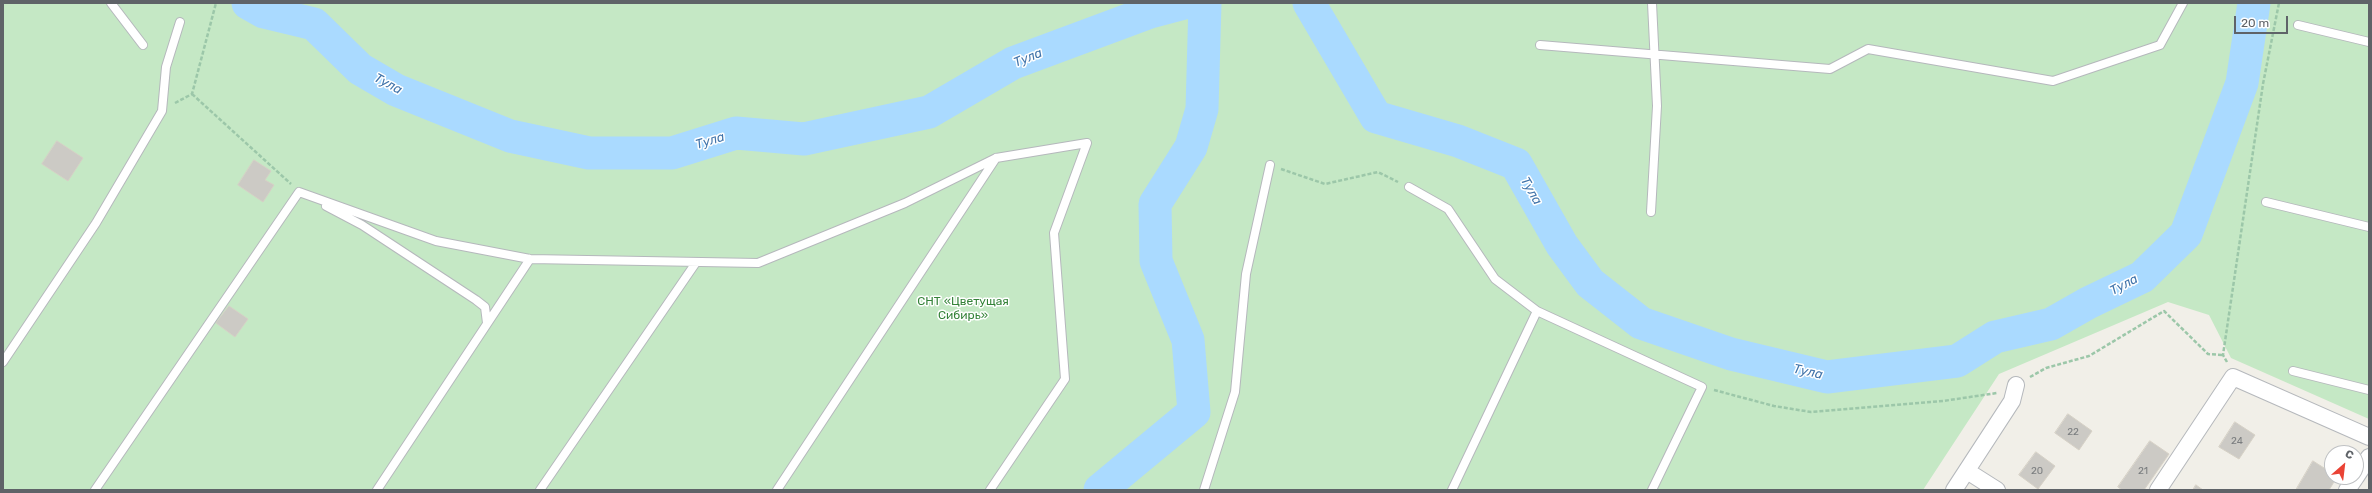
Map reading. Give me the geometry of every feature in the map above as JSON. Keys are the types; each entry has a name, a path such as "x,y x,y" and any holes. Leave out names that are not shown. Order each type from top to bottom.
{"street":[{"path":"2158,490 2233,377 2369,437"},
{"path":"1954,490 2012,401 2016,385"},
{"path":"1967,471 1997,490"}],"lane":[{"path":"111,3 143,45"},
{"path":"1651,212 1657,106 1652,3"},
{"path":"1540,45 1830,68 1868,49 2053,81 2160,45 2183,3"},
{"path":"3,362 96,223 162,111 166,67 180,22"},
{"path":"2298,25 2369,42"},
{"path":"299,192 436,241 530,258 695,264 758,264 905,203 996,158 1087,143 1054,233 1065,379 990,490"},
{"path":"777,490 996,158"},
{"path":"1204,490 1235,392 1246,274 1270,165"},
{"path":"1409,187 1448,209 1495,279 1537,311 1702,387 1652,490"},
{"path":"299,192 362,225 476,300 485,308 487,323"},
{"path":"95,490 299,192"},
{"path":"2266,202 2369,227"},
{"path":"376,490 530,258"},
{"path":"540,490 695,264"},
{"path":"1452,490 1537,311"},
{"path":"2293,371 2369,390"}],"path":[{"path":"216,3 192,94 299,192"},
{"path":"2233,377 2223,355 2263,84 2280,3"},
{"path":"1270,165 1325,184 1378,172 1409,187"},
{"path":"1702,387 1774,406 1811,412 1973,397 2005,392 2046,368 2089,356 2164,311 2208,354 2223,355"}],"green space":[{"name":"СНТ «Цветущая Сибирь»","path":"3,3 2369,3 2369,419 2231,358 2209,315 2168,302 1999,374 1923,490 3,490"}],"building":[{"path":"57,141 83,158 68,181 42,164"},
{"path":"254,160 271,171 265,180 274,185 263,202 238,185"},
{"path":"229,306 248,319 235,337 216,323"},
{"path":"2068,414 2092,431 2079,450 2055,433"},
{"path":"2235,422 2255,435 2239,459 2219,447"},
{"path":"2150,441 2169,454 2144,490 2122,490 2118,487"},
{"path":"2036,452 2055,466 2038,489 2019,475"},
{"path":"2313,461 2324,468 2324,485 2332,485 2329,490 2296,490"},
{"path":"2196,485 2203,490 2193,490"}],"waterway":[{"name":"Тула","path":"248,3 264,12 314,24 360,69 396,90 510,136 589,153 672,153 736,133 804,139 929,112 1013,63 1150,12 1184,3"},
{"path":"1100,490 1194,412 1188,340 1156,261 1155,204 1191,147 1202,109 1205,3"},
{"name":"Тула","path":"1309,3 1376,117 1458,141 1516,164 1562,245 1590,283 1641,323 1731,354 1827,377 1957,361 1995,337 2051,324 2088,303 2142,277 2186,234 2242,83 2254,3"}]}
